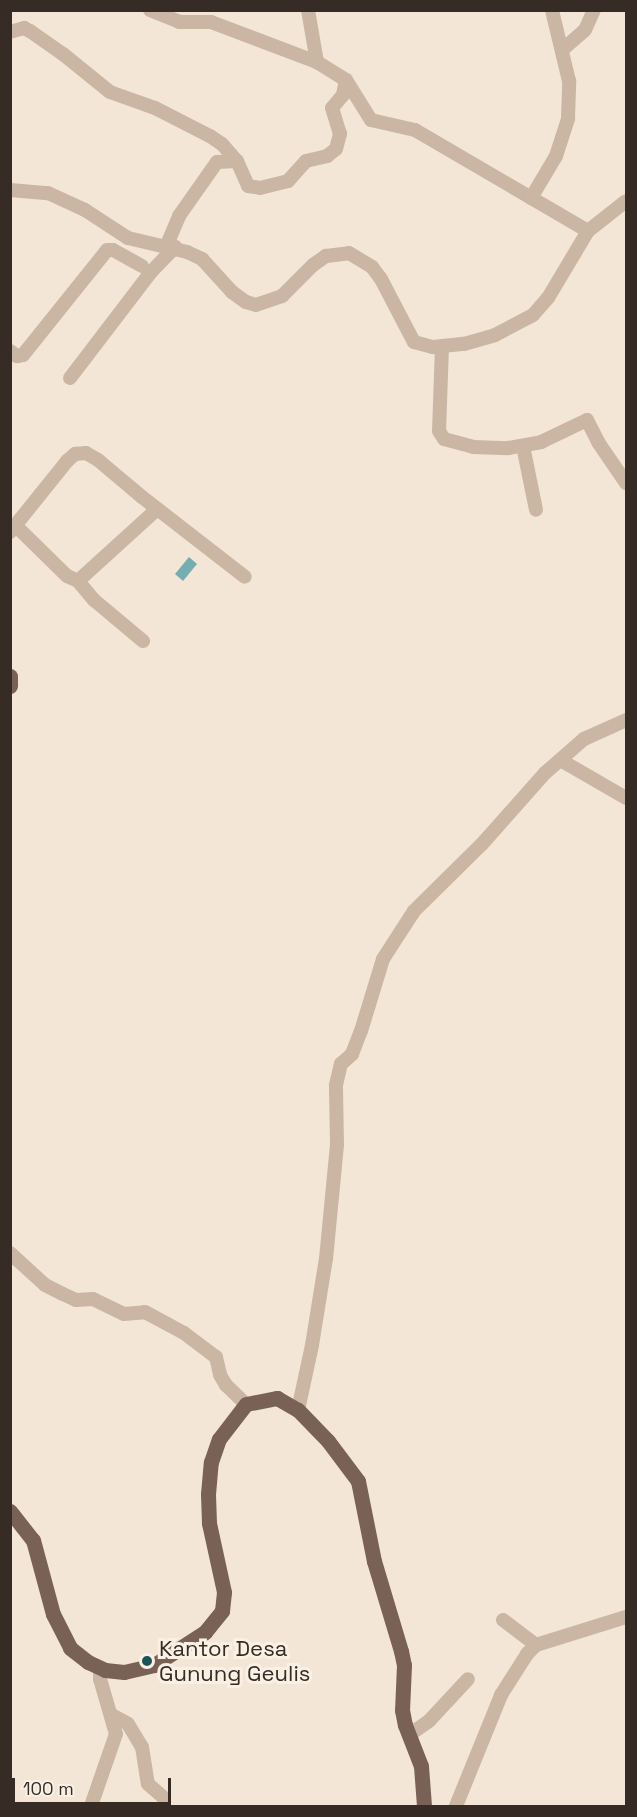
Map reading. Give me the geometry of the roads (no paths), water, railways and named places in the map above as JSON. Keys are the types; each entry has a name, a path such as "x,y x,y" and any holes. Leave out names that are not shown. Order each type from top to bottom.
{"main road":[{"path":"10,676 10,686"},
{"path":"10,1512 25,1527 36,1545 53,1614 63,1638 78,1656 100,1669 124,1672 154,1665 205,1632 219,1617 224,1604 224,1592 209,1523 210,1472 219,1439 246,1404 277,1398 298,1410 328,1441 355,1474 358,1482 374,1561 404,1665 402,1710 409,1735 422,1766 424,1806"}],"street":[{"path":"150,10 179,22 215,24 318,62 345,80 372,120 415,130 588,231"},
{"path":"208,10 215,19 215,24"},
{"path":"308,10 318,62"},
{"path":"531,198 556,156 568,121 569,81 552,10"},
{"path":"562,50 585,30 594,10"},
{"path":"10,32 24,28 30,31 110,92 155,108 210,136 222,144 237,161 248,186 261,188 283,184 306,161 333,152 340,140 332,108 343,95 345,80"},
{"path":"70,378 171,247 179,216 213,167 222,160 237,161"},
{"path":"10,190 48,193 85,210 128,238 171,247 202,259 232,292 246,302 256,305 282,296 313,265 326,256 339,252 349,253 372,267 381,279 414,342 423,346 464,344 504,332 533,315 548,298 588,231 627,201"},
{"path":"10,351 17,356 23,355 107,250 113,250 142,266"},
{"path":"442,346 439,430 444,439 473,447 523,446 541,442 587,420 598,442 624,474"},
{"path":"523,446 536,510"},
{"path":"143,641 94,600 78,581 67,576 13,529 67,461 79,453 86,453 98,459 157,509 245,577"},
{"path":"78,581 157,509"},
{"path":"298,1410 312,1346 326,1258 337,1145 336,1084 342,1064 352,1054 361,1031 383,959 414,911 482,844 530,788 584,740 627,720"},
{"path":"562,760 627,798"},
{"path":"10,1253 45,1285 76,1300 93,1299 124,1314 145,1312 184,1333 216,1357 220,1375 226,1385 246,1404"},
{"path":"456,1806 501,1695 516,1667 536,1645 627,1617"},
{"path":"503,1620 536,1645"},
{"path":"92,1806 115,1741 112,1716 100,1679 100,1669"},
{"path":"409,1735 429,1721 468,1679"},
{"path":"112,1716 128,1724 142,1747 148,1784 164,1798"}],"water":[{"path":"189,557 197,564 183,581 175,574"}],"place":[{"name":"Kantor Desa Gunung Geulis","path":"147,1661"}]}
